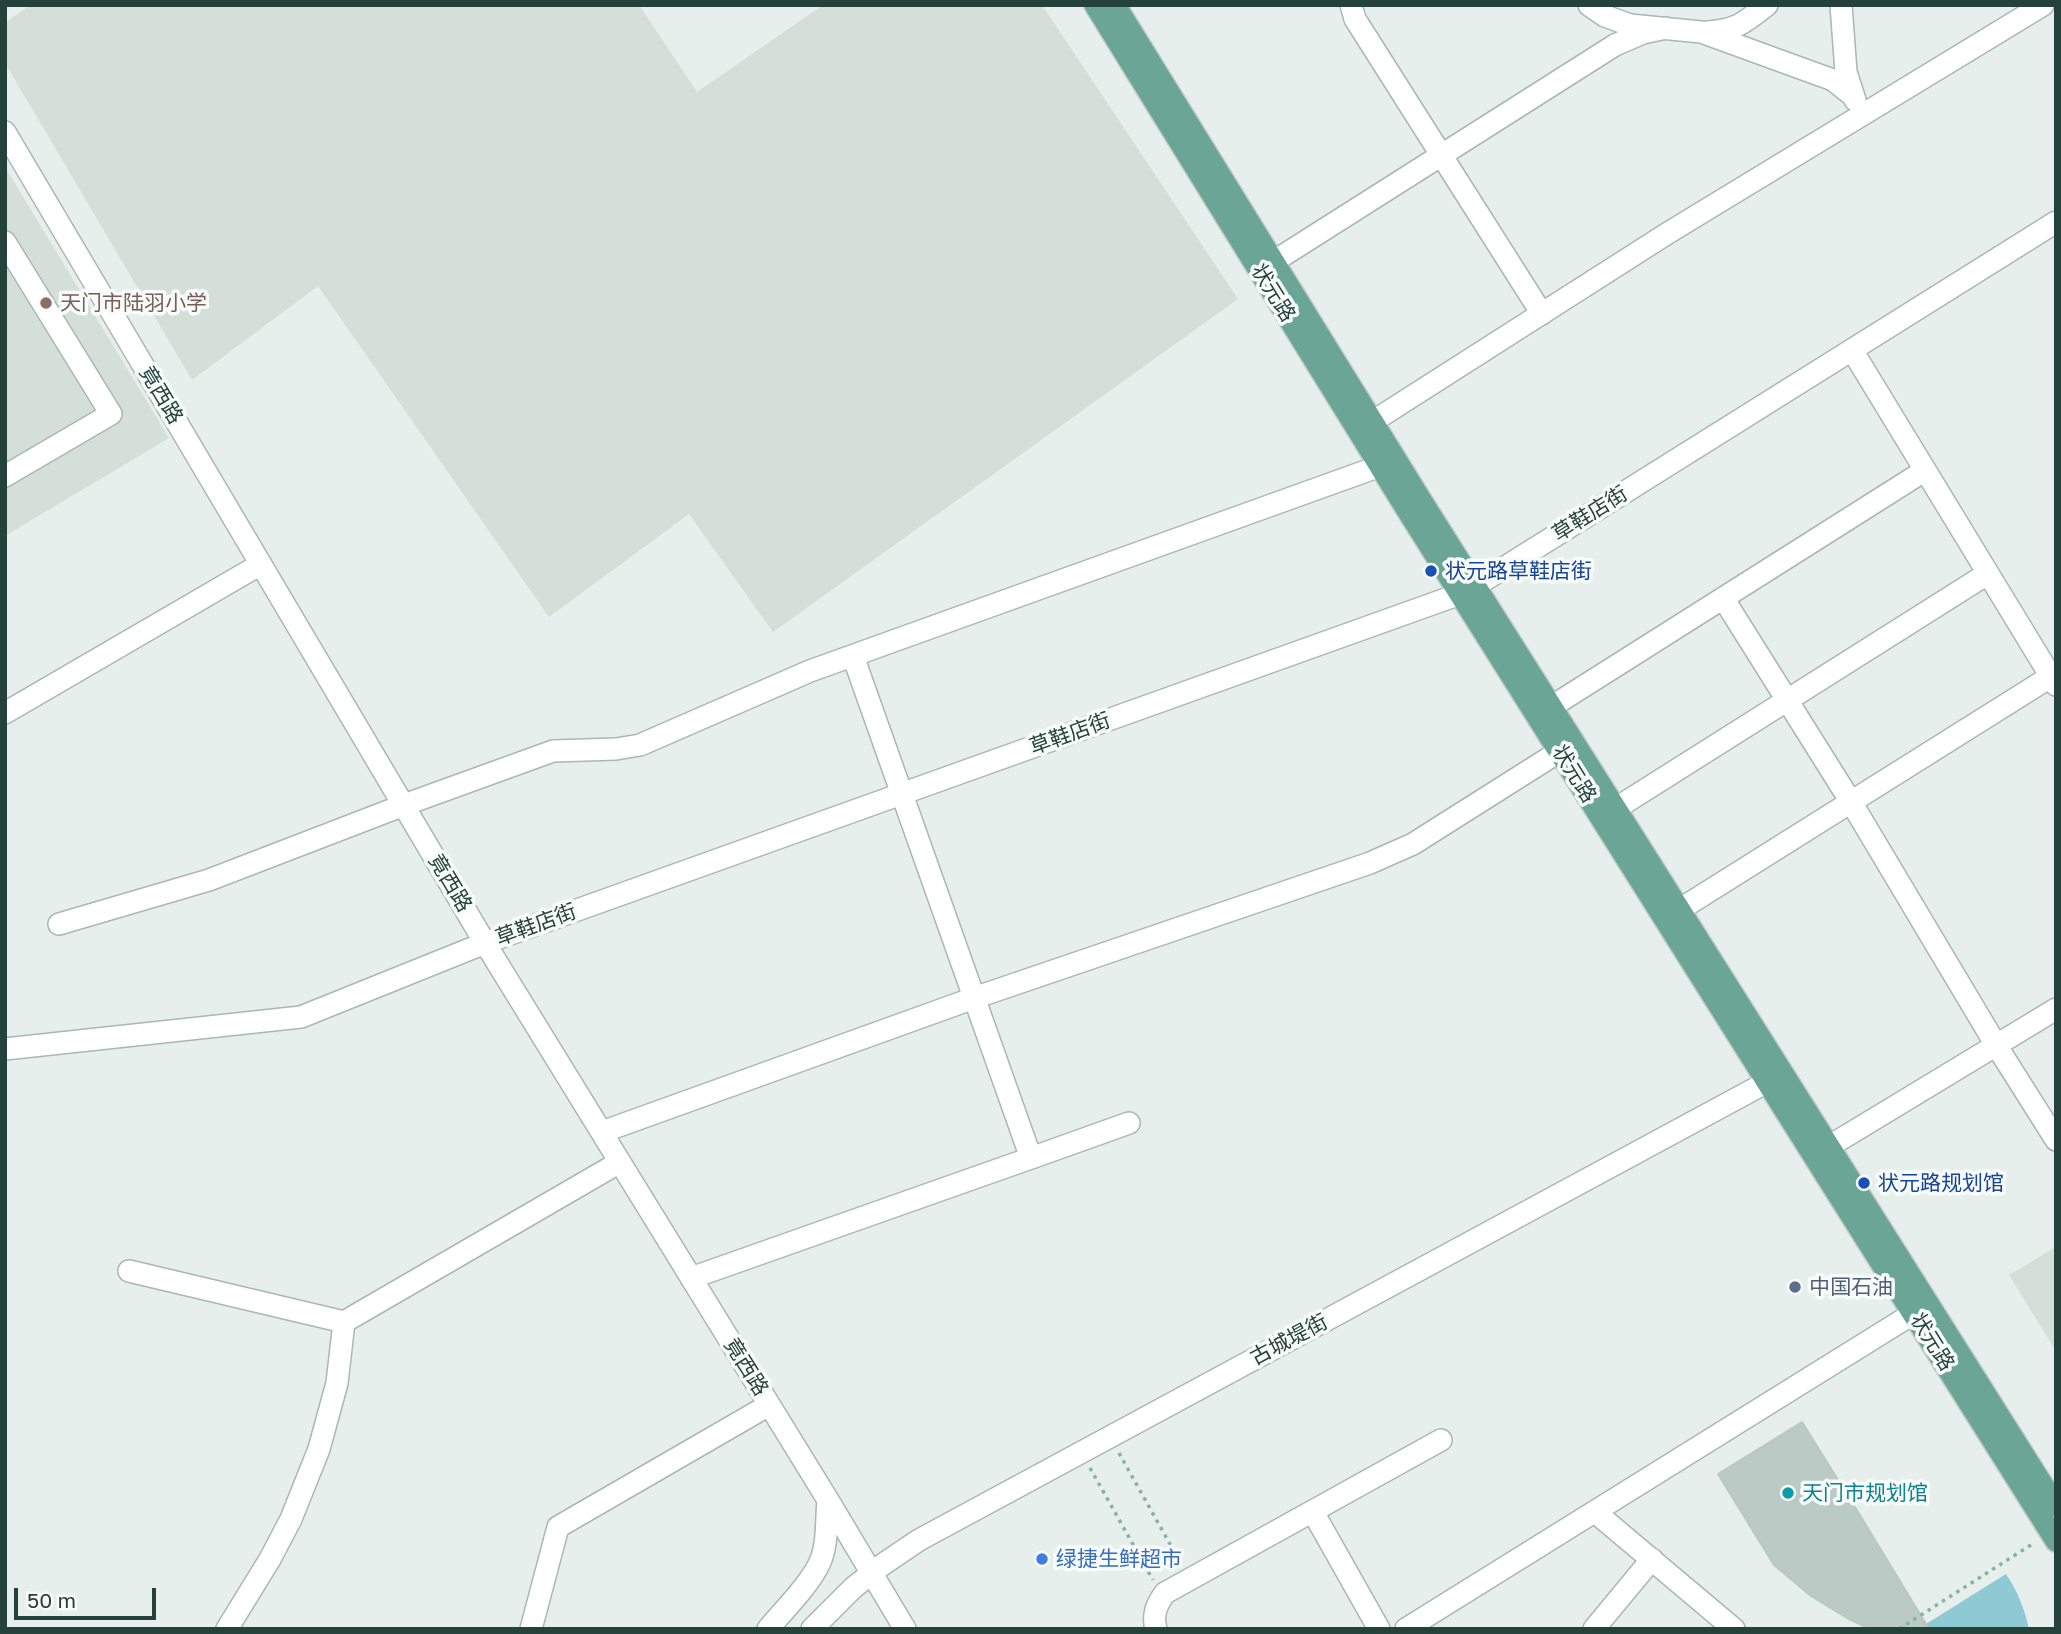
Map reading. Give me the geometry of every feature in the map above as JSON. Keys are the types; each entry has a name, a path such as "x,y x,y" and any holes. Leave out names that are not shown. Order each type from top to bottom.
{"main road":[{"name":"状元路","path":"1112,10 1372,422 1560,751 1775,1078 1828,1147 2056,1506"},
{"name":"状元路","path":"1112,10 1380,466 1551,707 1615,808 1679,910 1914,1313 2053,1537"}],"street":[{"path":"1351,5 1354,19 1542,314"},
{"path":"1589,5 1605,16 1630,25 1701,32 1727,31 1742,24 1767,5"},
{"path":"1841,5 1846,72 1852,95 1863,115"},
{"path":"1372,422 1668,233 2040,6"},
{"path":"1273,262 1615,45 1643,33 1666,28"},
{"path":"1701,32 1833,80 1852,95"},
{"name":"竟西路","path":"5,132 485,943 905,1629"},
{"name":"草鞋店街","path":"5,1049 301,1017 485,943 1467,590 2056,222"},
{"path":"5,242 111,414 5,476"},
{"path":"1679,910 1851,802 2053,681 1852,350"},
{"path":"59,924 209,880 553,751 616,749 640,745 810,671 1380,466"},
{"path":"1551,707 1924,471"},
{"path":"5,713 261,564"},
{"path":"1615,808 1987,574"},
{"path":"1723,598 1851,802 2056,1140"},
{"path":"853,656 1031,1158"},
{"path":"601,1132 974,998 1370,863 1413,844 1560,751"},
{"path":"1828,1147 2056,1009"},
{"name":"古城堤街","path":"812,1629 853,1588 919,1540 1775,1078"},
{"path":"691,1278 1129,1123"},
{"path":"130,1271 344,1322 620,1162"},
{"path":"1406,1629 1914,1313"},
{"path":"227,1629 291,1519 319,1449 337,1383 344,1322"},
{"path":"531,1629 558,1527 769,1405"},
{"path":"1156,1629 1156,1605 1166,1593 1441,1440"},
{"path":"768,1629 812,1576 820,1561 825,1544 828,1500"},
{"path":"1595,1511 1734,1629"},
{"path":"1313,1512 1379,1629"},
{"path":"1594,1629 1652,1559"}],"path":[{"path":"1110,1437 1190,1579"},
{"path":"1081,1453 1162,1597"},
{"path":"1899,1629 2053,1537"}],"shaded area":[{"path":"30,5 639,5 697,92 823,5 1042,5 1238,299 773,632 689,514 549,617 318,286 192,380 5,63 5,23"},
{"name":"天门市陆羽小学","path":"5,167 169,438 5,536"},
{"path":"2056,1247 2056,1351 2009,1275"}],"water":[{"path":"2006,1574 2020,1600 2029,1629 1918,1629"}],"building":[{"path":"1802,1422 1929,1629 1870,1629 1811,1596 1774,1565 1718,1474"}],"place":[{"name":"天门市陆羽小学","path":"46,303"},
{"name":"状元路草鞋店街","path":"1431,571"},
{"name":"状元路规划馆","path":"1864,1183"},
{"name":"中国石油","path":"1795,1287"},
{"name":"天门市规划馆","path":"1788,1493"},
{"name":"绿捷生鲜超市","path":"1042,1559"}]}
